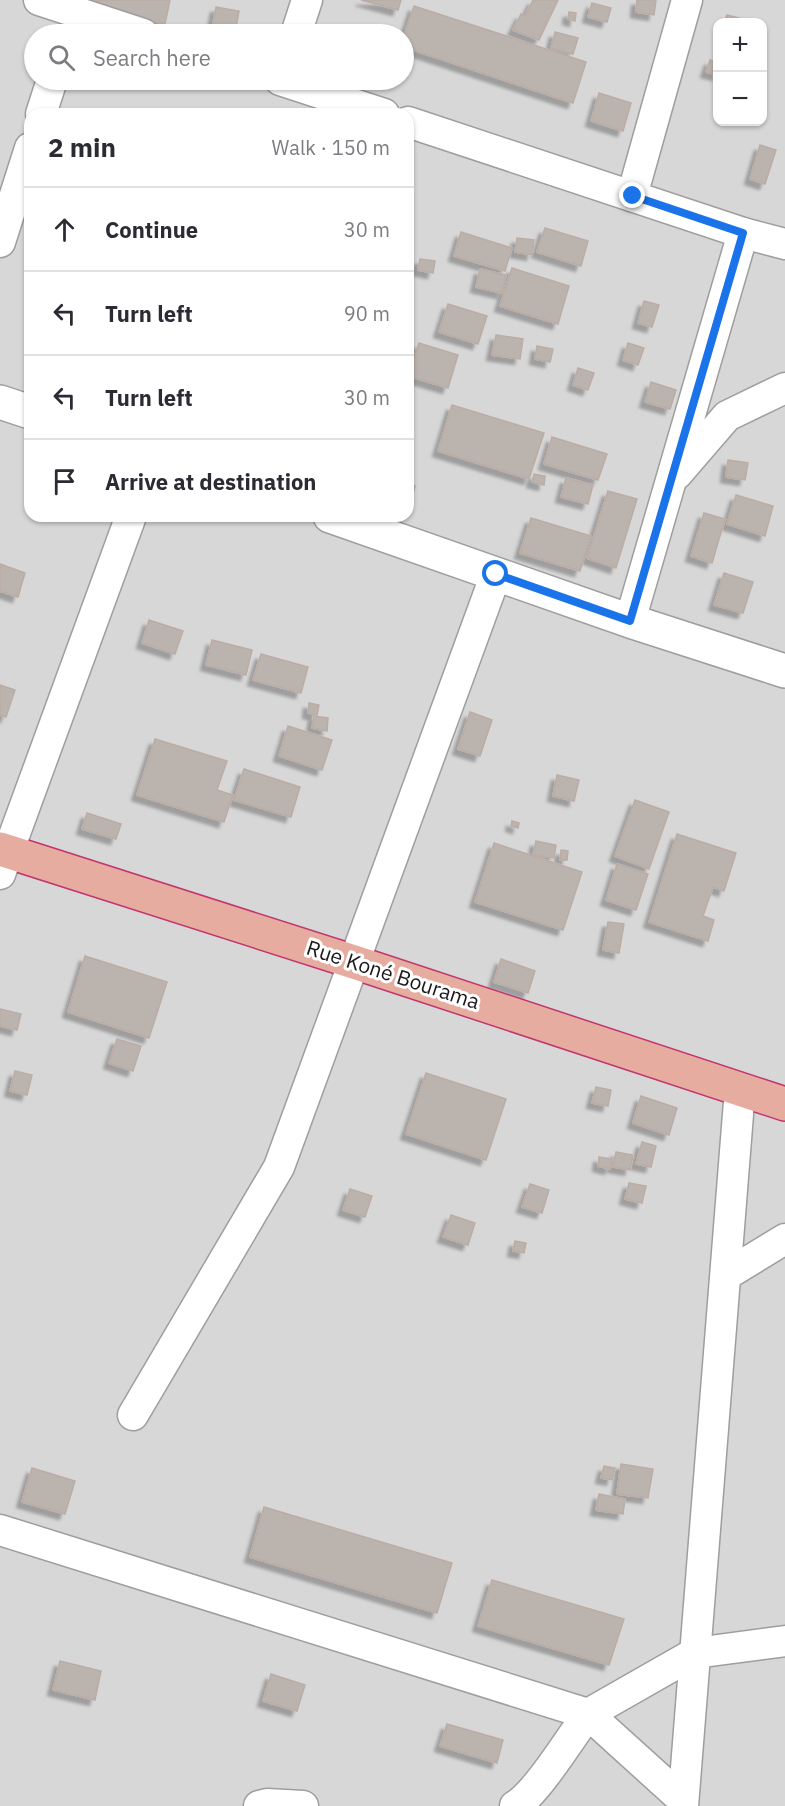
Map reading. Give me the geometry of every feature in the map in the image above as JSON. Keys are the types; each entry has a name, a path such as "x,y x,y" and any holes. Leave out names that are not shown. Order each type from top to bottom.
{"highway":[{"name":"Rue Koné Bourama","path":"3,858 354,962 785,1104"}],"street":[{"path":"39,0 70,23"},
{"path":"300,24 307,0"},
{"path":"633,196 687,0"},
{"path":"43,108 49,90"},
{"path":"312,90 366,108"},
{"path":"414,124 743,233 785,244"},
{"path":"0,242 24,167"},
{"path":"630,621 743,233"},
{"path":"671,482 727,416 785,388"},
{"path":"0,402 24,410"},
{"path":"3,858 129,522"},
{"path":"347,522 630,621 785,671"},
{"path":"133,1415 279,1167 496,574"},
{"path":"683,1803 740,1089"},
{"path":"726,1275 785,1239"},
{"path":"0,1530 588,1714 683,1803"},
{"path":"515,1806 534,1788 588,1714 695,1653 785,1641"},
{"path":"259,1806 303,1806"}],"shaded area":[{"path":"0,0 785,0 785,1806 0,1806"}],"building":[{"path":"88,0 170,0 165,24 87,7"},
{"path":"361,0 401,0 398,10"},
{"path":"533,0 558,0 539,40 513,30 521,14 525,16"},
{"path":"637,0 656,0 654,15 636,12"},
{"path":"592,3 611,8 607,22 588,17"},
{"path":"414,6 586,62 573,103 414,50 414,24 408,24"},
{"path":"216,7 239,11 237,24 213,24"},
{"path":"569,12 576,13 575,21 568,19"},
{"path":"555,32 578,38 573,54 551,48"},
{"path":"710,60 713,61 713,74 706,72"},
{"path":"599,93 631,103 623,131 591,121"},
{"path":"760,145 776,150 765,184 750,179"},
{"path":"545,228 588,241 581,266 537,252"},
{"path":"461,232 512,248 505,271 454,256"},
{"path":"517,238 534,240 532,255 515,252"},
{"path":"420,259 435,261 433,273 418,270"},
{"path":"512,268 569,286 558,324 500,306"},
{"path":"480,269 506,275 502,293 476,287"},
{"path":"644,301 659,305 652,327 638,323"},
{"path":"448,304 487,316 478,344 439,332"},
{"path":"496,335 523,339 520,359 492,355"},
{"path":"419,343 458,355 448,388 414,378 414,358"},
{"path":"628,343 644,348 638,365 623,360"},
{"path":"537,346 553,349 550,362 535,359"},
{"path":"578,368 594,373 588,390 573,385"},
{"path":"651,382 676,390 670,409 645,402"},
{"path":"452,405 544,433 529,479 438,451"},
{"path":"552,437 607,454 598,480 544,464"},
{"path":"728,460 748,463 745,480 726,477"},
{"path":"534,474 545,476 544,485 532,482"},
{"path":"566,478 593,485 588,504 561,497"},
{"path":"608,491 637,499 616,568 587,558"},
{"path":"736,495 773,506 765,536 727,524"},
{"path":"704,513 725,519 712,563 691,556"},
{"path":"531,518 591,536 580,571 520,553"},
{"path":"0,564 25,573 18,597 0,591"},
{"path":"724,573 753,582 743,613 714,605"},
{"path":"149,620 183,631 175,654 142,643"},
{"path":"212,640 252,650 246,675 206,665"},
{"path":"261,654 308,667 301,693 253,680"},
{"path":"0,685 15,690 6,717 0,715"},
{"path":"309,703 319,705 317,715 308,713"},
{"path":"470,712 492,720 480,756 458,749"},
{"path":"314,716 328,718 327,731 312,728"},
{"path":"288,726 332,740 322,770 279,756"},
{"path":"155,739 227,761 217,790 233,795 224,822 137,795"},
{"path":"244,769 300,787 291,817 234,800"},
{"path":"557,775 579,780 574,801 553,796"},
{"path":"635,800 669,812 649,869 615,856"},
{"path":"87,813 121,824 116,839 82,829"},
{"path":"512,821 519,823 518,828 511,826"},
{"path":"677,834 736,853 724,891 713,887 703,916 714,920 708,941 649,922"},
{"path":"536,841 556,845 554,858 533,855"},
{"path":"494,843 582,872 563,930 475,902"},
{"path":"561,850 568,851 567,860 560,860"},
{"path":"617,864 648,874 636,910 606,900"},
{"path":"608,922 624,924 619,953 603,950"},
{"path":"85,956 167,982 149,1038 68,1012"},
{"path":"501,959 535,971 528,993 494,982"},
{"path":"0,1009 21,1014 17,1030 0,1026"},
{"path":"117,1039 141,1046 133,1071 109,1063"},
{"path":"15,1071 32,1075 27,1095 10,1091"},
{"path":"426,1073 506,1099 486,1160 406,1134"},
{"path":"596,1087 611,1090 608,1106 592,1103"},
{"path":"641,1096 677,1108 669,1135 633,1123"},
{"path":"642,1142 656,1146 651,1167 636,1164"},
{"path":"616,1152 633,1155 630,1170 613,1167"},
{"path":"599,1157 612,1159 610,1169 598,1166"},
{"path":"629,1183 646,1186 642,1203 625,1199"},
{"path":"530,1184 549,1190 542,1213 522,1207"},
{"path":"350,1189 372,1196 365,1217 343,1210"},
{"path":"451,1215 475,1223 468,1245 443,1237"},
{"path":"515,1241 526,1243 524,1253 513,1251"},
{"path":"621,1464 653,1469 648,1498 617,1494"},
{"path":"604,1466 615,1468 612,1480 601,1478"},
{"path":"32,1468 75,1481 65,1514 22,1502"},
{"path":"599,1494 625,1499 623,1514 596,1510"},
{"path":"264,1507 452,1563 437,1613 250,1557"},
{"path":"492,1580 624,1619 609,1665 478,1626"},
{"path":"60,1661 101,1671 95,1700 53,1690"},
{"path":"271,1674 305,1685 297,1711 263,1701"},
{"path":"447,1724 503,1740 497,1763 440,1746"}],"route":[{"path":"496,574 630,621 743,233 633,196"}]}
